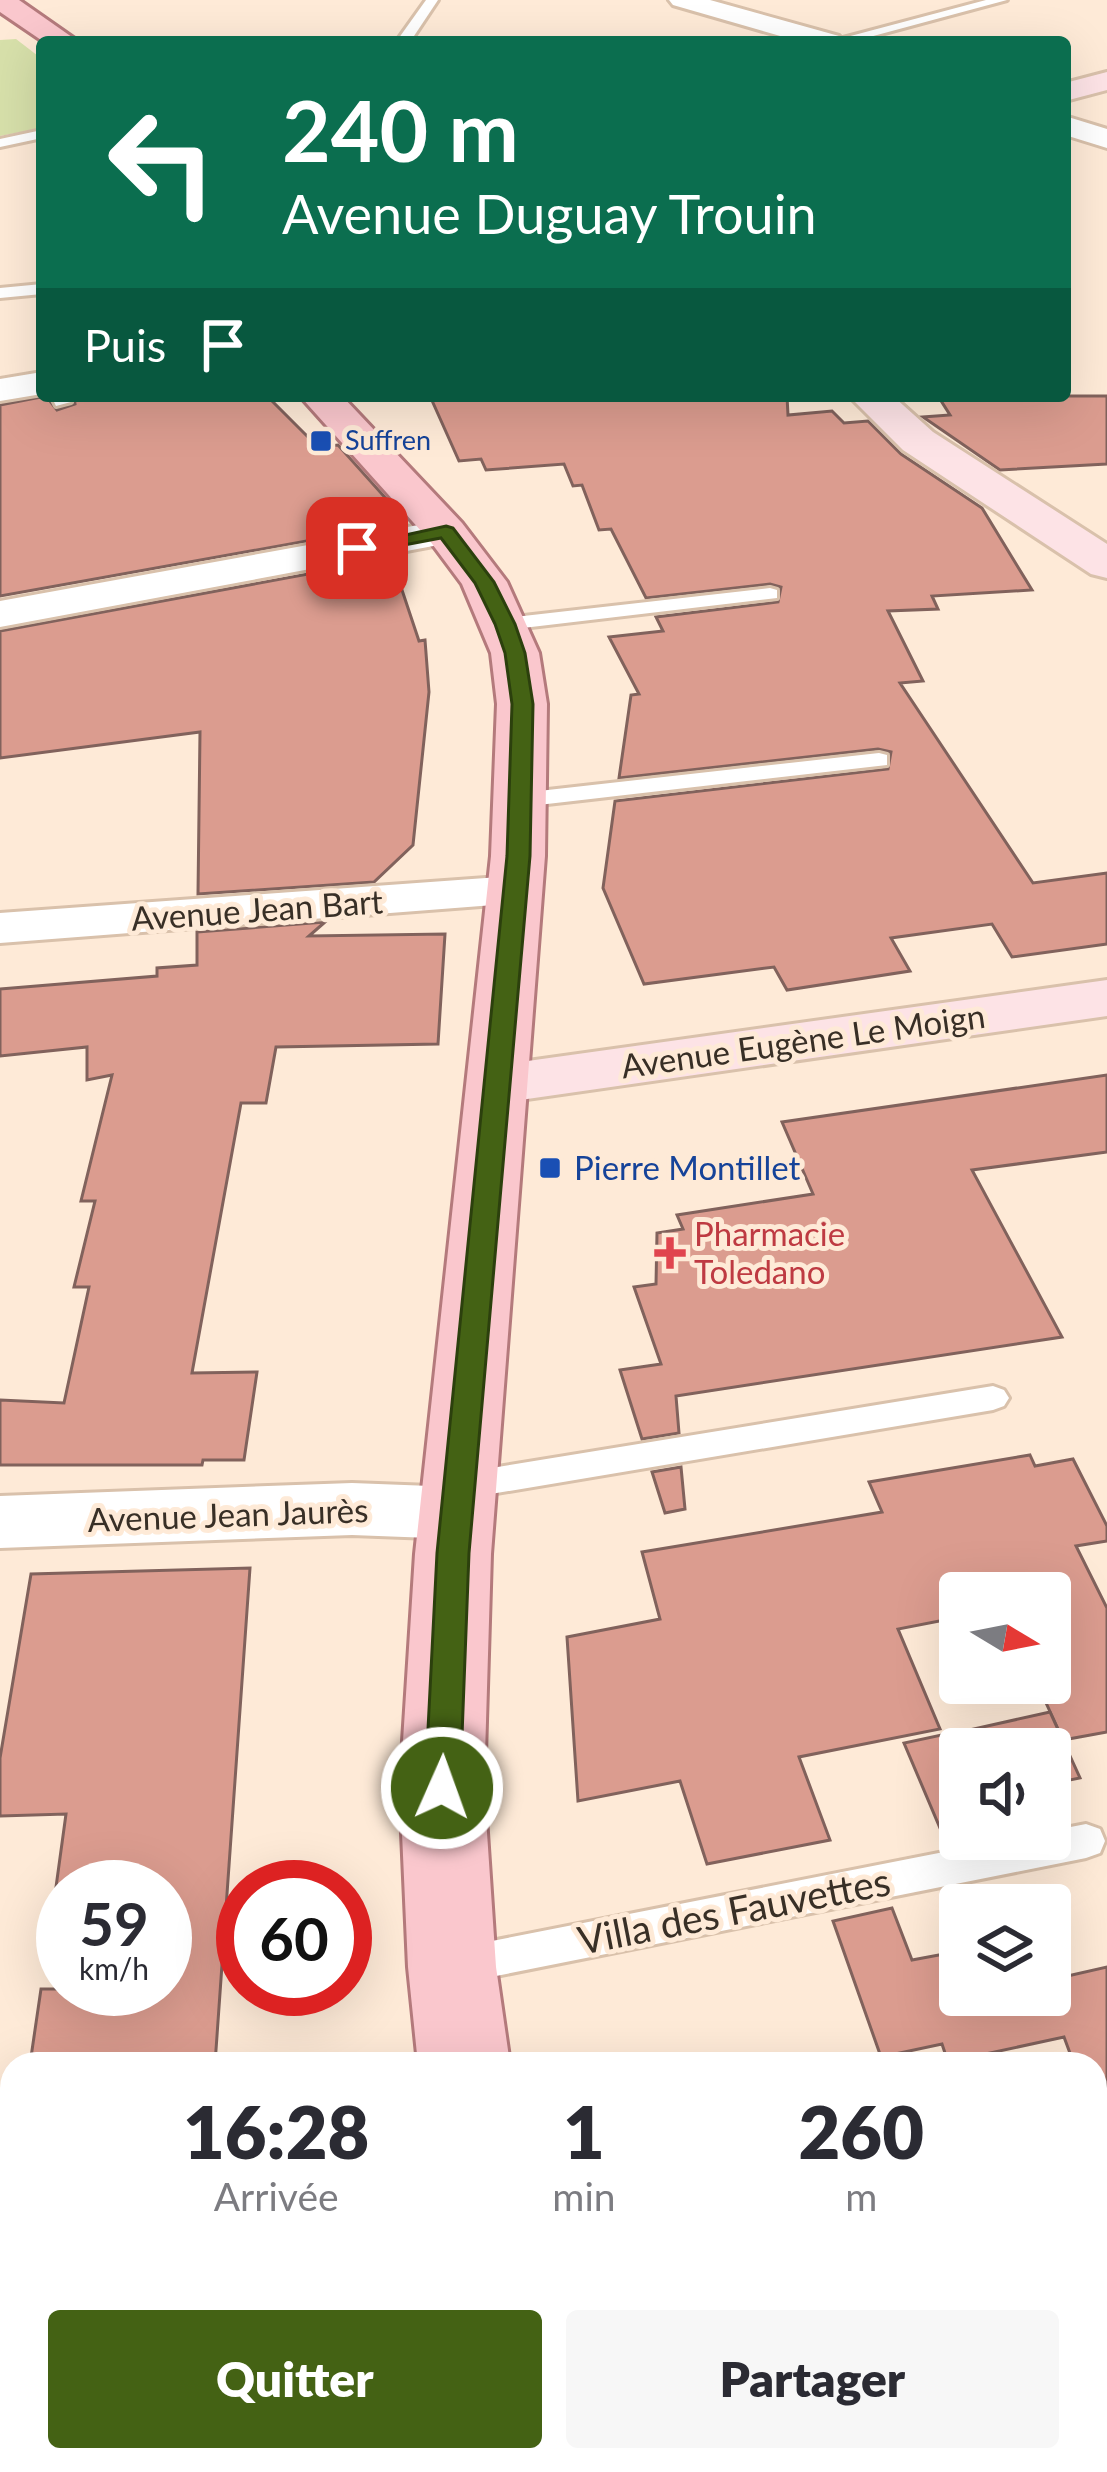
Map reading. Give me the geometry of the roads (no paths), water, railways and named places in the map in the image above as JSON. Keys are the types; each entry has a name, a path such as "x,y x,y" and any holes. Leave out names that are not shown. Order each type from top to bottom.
{"main road":[{"path":"7,2 55,36"},
{"path":"326,402 446,532 484,582 515,653 522,704 521,800 458,1500 442,1788 452,1966 463,2052"}],"street":[{"path":"702,2 811,36"},
{"path":"1071,90 1107,81"},
{"path":"1071,126 1107,139"},
{"path":"0,390 36,393"},
{"path":"876,402 918,441 1107,564"},
{"path":"0,614 446,532"},
{"name":"Avenue Jean Bart","path":"0,928 514,891"},
{"name":"Avenue Eugène Le Moign","path":"499,1084 1107,998"},
{"name":"Avenue Jean Jaurès","path":"0,1522 352,1509 458,1500"}],"lane":[{"path":"407,36 431,0"},
{"path":"842,36 1001,0"},
{"path":"0,143 36,135"},
{"path":"0,293 36,290"},
{"path":"505,624 770,594"},
{"path":"521,800 879,760"},
{"path":"458,1500 993,1398"},
{"name":"Villa des Fauvettes","path":"452,1966 1086,1841"}],"place":[{"name":"Suffren","path":"321,441"},
{"name":"Pierre Montillet","path":"550,1168"},
{"name":"Pharmacie Toledano","path":"670,1253"}]}
